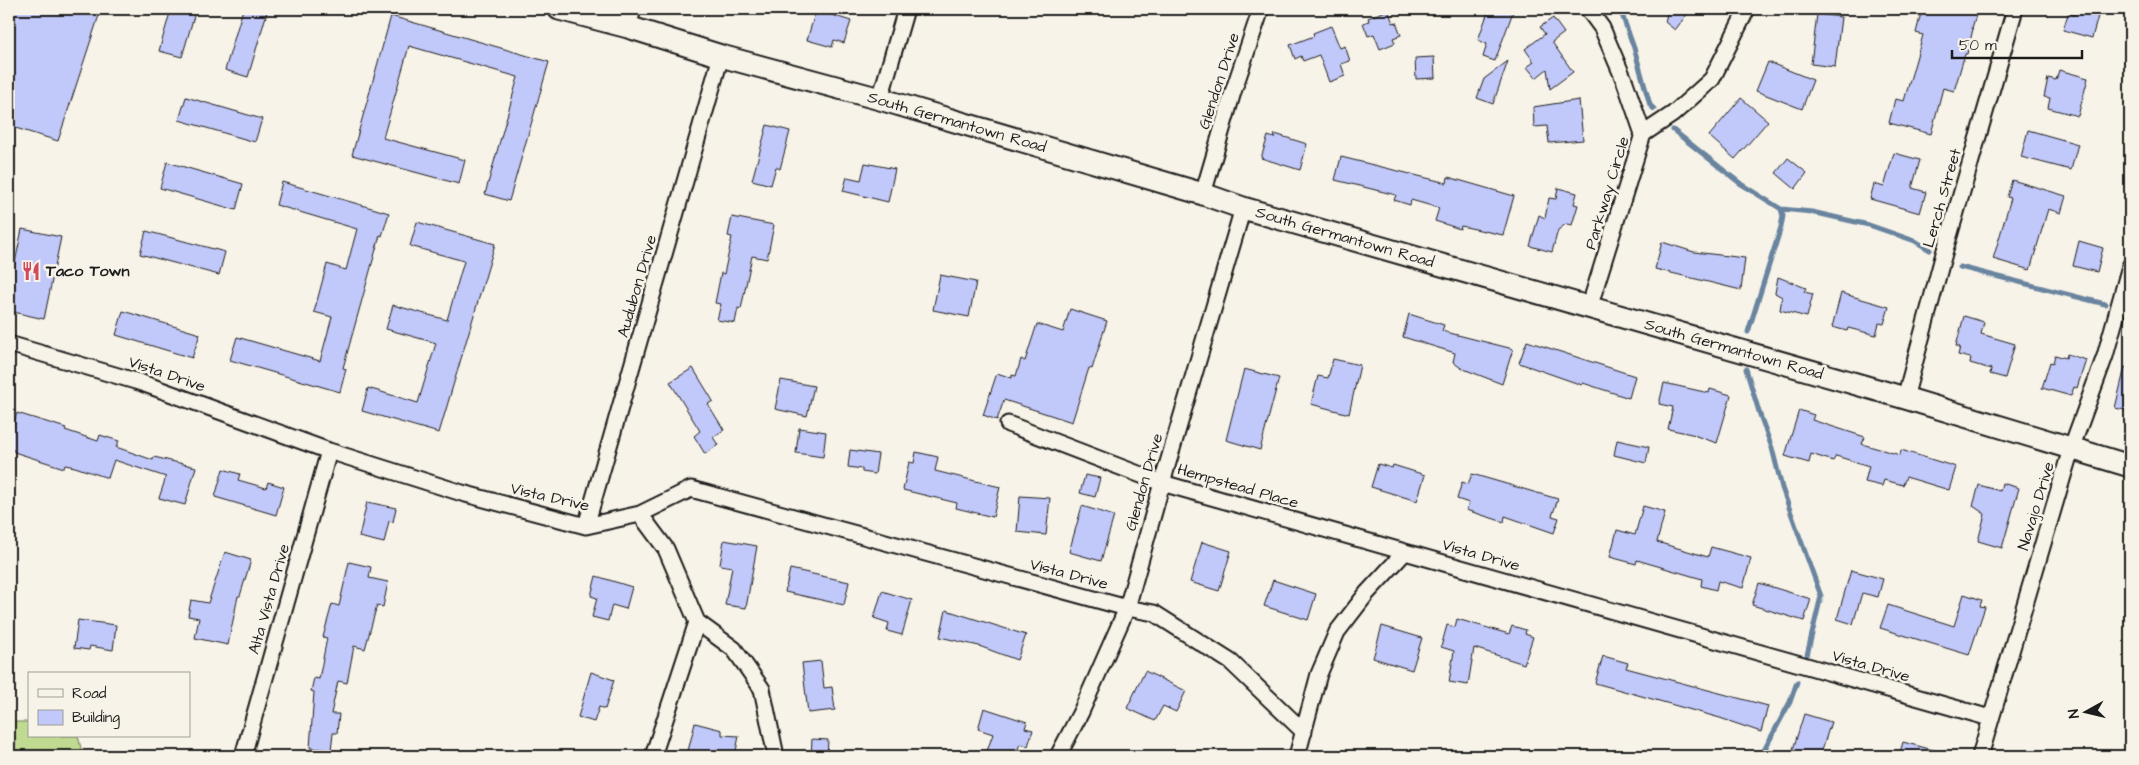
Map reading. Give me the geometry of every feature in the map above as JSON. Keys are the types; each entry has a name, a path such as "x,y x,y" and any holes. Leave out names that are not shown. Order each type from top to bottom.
{"main road":[{"name":"South Germantown Road","path":"559,9 630,18 721,56 880,99 1203,194 1243,208 1905,398 2130,466"}],"street":[{"path":"880,99 906,9"},
{"name":"Glendon Drive","path":"1203,194 1233,92 1261,9"},
{"name":"Parkway Circle","path":"1588,9 1602,28 1644,134 1590,308"},
{"path":"1644,134 1672,114 1712,80 1747,9"},
{"name":"Lerch Street","path":"1905,398 1942,257 2015,9"},
{"name":"Audubon Drive","path":"586,526 721,56"},
{"name":"Glendon Drive","path":"1058,756 1081,712 1127,608 1243,208"},
{"name":"Navajo Drive","path":"1980,756 2071,449 2105,356 2130,266"},
{"name":"Vista Drive","path":"9,344 142,383 329,450 462,493 586,526 640,514 691,488 1127,608 1154,613 1231,662 1304,732"},
{"name":"Hempstead Place","path":"1008,424 1162,483 1405,552"},
{"name":"Alta Vista Drive","path":"243,756 329,450"},
{"path":"640,514 666,549 697,622 734,649 762,689 776,756"},
{"path":"1297,756 1318,674 1337,632 1367,593 1405,552"},
{"name":"Vista Drive","path":"1405,552 1990,718"},
{"path":"654,756 697,622"}],"green space":[{"path":"9,722 28,722 28,738 78,738 83,756 9,756"}],"building":[{"path":"9,9 101,9 58,141 9,126"},
{"path":"171,9 196,9 182,57 159,51"},
{"path":"243,9 268,9 248,77 225,70"},
{"path":"1489,9 1514,9 1495,61 1483,57 1487,44 1478,40"},
{"path":"1668,9 1691,9 1675,30 1665,22"},
{"path":"1922,9 1978,9 1967,54 1965,54 1954,91 1943,88 1931,134 1889,123 1895,99 1904,101 1923,35 1916,33"},
{"path":"2076,9 2100,9 2092,38 2063,30 2068,14 2075,15"},
{"path":"816,10 851,21 844,43 834,40 832,47 807,40"},
{"path":"1388,10 1393,23 1396,22 1401,35 1393,38 1395,43 1380,49 1374,34 1368,36 1363,23 1369,21 1368,18"},
{"path":"1817,14 1841,17 1835,67 1811,64"},
{"path":"391,16 549,62 509,201 485,194 518,77 409,46 383,138 465,160 459,184 352,155"},
{"path":"1553,18 1564,33 1552,42 1573,72 1550,89 1547,69 1536,78 1527,67 1534,62 1525,49 1545,34 1540,27"},
{"path":"1331,26 1340,48 1345,46 1350,61 1341,64 1345,76 1329,82 1319,55 1303,61 1301,56 1295,59 1290,45 1314,36 1313,33"},
{"path":"1434,57 1435,78 1416,79 1415,58"},
{"path":"1508,61 1493,104 1477,98 1484,79"},
{"path":"1768,62 1813,80 1802,109 1756,91"},
{"path":"2059,70 2088,78 2078,116 2048,108 2050,98 2044,97 2048,78 2056,80"},
{"path":"186,97 262,119 255,142 179,120"},
{"path":"1741,98 1768,121 1735,159 1709,136"},
{"path":"1579,100 1583,140 1549,143 1547,126 1534,127 1533,107"},
{"path":"767,125 790,131 780,169 776,167 771,185 752,180"},
{"path":"2028,130 2078,144 2071,170 2021,157"},
{"path":"1275,134 1307,144 1300,170 1261,158 1268,136 1274,138"},
{"path":"1894,153 1920,160 1912,188 1926,192 1920,213 1870,199 1874,184 1884,187"},
{"path":"1341,157 1447,183 1448,177 1514,196 1503,235 1461,226 1460,229 1435,221 1439,208 1411,200 1410,205 1394,200 1396,195 1335,180"},
{"path":"1788,158 1807,173 1795,189 1776,173"},
{"path":"167,162 243,184 236,210 160,188"},
{"path":"865,163 895,169 888,202 843,191 847,177 861,180"},
{"path":"2012,180 2066,196 2061,213 2048,209 2030,270 1993,259 2011,198 2007,197"},
{"path":"282,182 389,213 382,236 380,235 343,368 346,369 340,392 230,360 237,337 320,361 332,317 314,312 327,264 346,270 357,229 276,205"},
{"path":"1558,188 1577,193 1574,204 1578,205 1572,225 1566,224 1558,230 1552,252 1530,246 1539,215 1545,218 1549,198 1556,199"},
{"path":"732,217 774,225 767,259 752,256 741,309 738,308 735,323 717,320 721,304 715,303 721,273 724,274 732,237 728,236"},
{"path":"417,222 495,244 439,433 362,411 368,388 418,403 436,343 386,329 393,305 447,320 464,261 410,246"},
{"path":"22,229 61,237 44,319 9,311 9,282 11,282"},
{"path":"146,231 225,252 219,275 140,254"},
{"path":"2079,241 2103,248 2097,272 2073,266"},
{"path":"1662,242 1694,252 1745,258 1741,290 1655,269"},
{"path":"940,275 976,282 969,317 933,310"},
{"path":"1778,277 1806,288 1804,292 1813,294 1807,317 1780,310 1782,297 1775,293"},
{"path":"1841,293 1889,307 1884,324 1879,323 1876,335 1848,328 1847,331 1832,327"},
{"path":"1070,309 1107,321 1092,369 1089,368 1072,422 1004,400 997,420 983,415 997,373 1012,378 1012,375 1016,376 1021,359 1025,361 1037,324 1063,332"},
{"path":"123,311 200,334 192,358 116,335"},
{"path":"1409,314 1444,325 1442,331 1513,349 1502,384 1461,368 1453,362 1455,353 1403,337"},
{"path":"1964,316 1984,322 1981,334 2015,344 2005,378 1990,374 1991,369 1970,363 1971,358 1958,355 1960,347 1956,346"},
{"path":"1527,341 1635,376 1629,398 1583,383 1582,385 1519,363"},
{"path":"2067,354 2086,360 2077,388 2074,387 2071,396 2042,388 2050,362 2053,363 2055,355 2066,358"},
{"path":"1333,359 1360,365 1349,414 1311,404 1318,376 1328,378"},
{"path":"2125,367 2130,368 2130,411 2115,408"},
{"path":"693,368 713,401 708,404 724,430 713,437 718,445 705,454 694,436 700,431 670,382"},
{"path":"1244,369 1279,378 1260,450 1226,440"},
{"path":"781,380 814,386 807,416 775,409"},
{"path":"1664,383 1709,393 1710,389 1731,395 1717,443 1696,435 1668,429 1673,407 1659,404"},
{"path":"1799,410 1814,415 1812,420 1865,437 1862,444 1900,455 1901,450 1956,467 1949,490 1906,477 1903,485 1884,480 1882,486 1865,482 1869,466 1836,456 1833,461 1811,454 1809,463 1785,456"},
{"path":"17,413 66,428 65,430 98,441 100,435 119,441 116,447 153,460 154,457 196,467 185,505 159,498 166,477 114,460 108,478 75,467 65,465 64,468 14,452 14,450 9,449 9,439"},
{"path":"799,428 826,432 823,457 796,453"},
{"path":"1617,440 1649,447 1646,463 1614,455"},
{"path":"850,450 878,454 875,474 862,472 862,469 848,467"},
{"path":"916,452 938,457 935,471 1000,487 993,517 956,508 957,503 903,490 909,462 914,463"},
{"path":"1378,464 1392,468 1393,465 1425,475 1417,501 1371,487"},
{"path":"223,469 240,474 238,480 266,488 268,482 284,487 276,515 215,497"},
{"path":"1472,474 1558,499 1552,516 1559,518 1554,533 1505,516 1504,522 1466,510 1469,503 1457,499 1462,482 1468,484"},
{"path":"1085,475 1100,478 1095,497 1080,493"},
{"path":"2002,483 2019,488 2002,548 1978,541 1985,514 1973,506 1979,485 2000,491"},
{"path":"1020,496 1050,498 1046,535 1017,532"},
{"path":"367,502 396,508 393,522 389,521 384,543 359,537"},
{"path":"1082,506 1114,516 1101,561 1069,552"},
{"path":"1643,506 1665,512 1657,542 1708,557 1711,547 1751,558 1743,588 1718,581 1716,590 1701,586 1702,579 1637,560 1636,564 1610,557 1617,530 1635,535"},
{"path":"724,540 757,546 746,608 725,605 732,567 720,565"},
{"path":"1202,542 1231,551 1219,591 1190,582"},
{"path":"225,552 251,560 240,596 238,596 228,645 195,638 199,618 188,616 191,600 208,603"},
{"path":"349,562 371,567 369,578 388,582 383,607 377,605 365,649 354,646 347,683 338,681 331,714 339,714 337,733 333,733 331,750 310,748 314,692 311,691 314,678 319,679 327,638 323,637 332,604 339,606"},
{"path":"790,569 849,582 844,605 785,592"},
{"path":"1851,570 1883,579 1878,597 1862,593 1853,624 1837,619"},
{"path":"596,576 632,587 626,609 612,605 608,621 592,617 597,598 591,596"},
{"path":"1273,580 1316,594 1308,620 1264,606"},
{"path":"1759,583 1811,599 1804,621 1752,605"},
{"path":"882,591 912,600 902,635 887,631 889,623 874,618"},
{"path":"1964,594 1982,600 1980,606 1985,607 1969,655 1880,628 1888,605 1954,626"},
{"path":"946,610 1026,635 1017,660 979,646 940,637"},
{"path":"1457,619 1509,634 1512,626 1526,630 1525,634 1533,637 1524,664 1474,648 1468,685 1449,682 1454,651 1441,647 1447,625 1455,627"},
{"path":"78,620 116,625 113,650 90,646 89,650 74,648"},
{"path":"1382,626 1422,638 1412,670 1373,658"},
{"path":"1603,656 1628,663 1626,668 1768,706 1761,732 1720,718 1595,683"},
{"path":"821,661 824,688 832,687 835,710 808,713 802,663"},
{"path":"1145,671 1186,691 1176,712 1163,706 1155,721 1127,708"},
{"path":"591,672 614,680 605,709 599,707 594,722 578,717"},
{"path":"984,708 1027,722 1025,728 1033,730 1028,746 1020,744 1015,756 1004,756 987,751 993,734 978,729"},
{"path":"1804,714 1831,722 1820,756 1791,756"},
{"path":"695,723 722,730 722,735 739,736 735,756 709,756 688,751"},
{"path":"812,739 828,740 827,756 811,756"},
{"path":"1903,742 1941,752 1940,756 1899,756"}],"waterway":[{"path":"1620,9 1634,48 1650,105 1654,109"},
{"path":"1673,130 1741,184 1781,209 1812,212 1869,225 1915,241 1930,250"},
{"path":"1748,332 1781,227 1783,216 1781,209"},
{"path":"1960,267 2105,304"},
{"path":"1746,369 1772,448 1782,488 1821,596 1807,655"},
{"path":"1761,756 1790,702 1797,682"}],"place":[{"name":"Taco Town","path":"31,271"}]}
